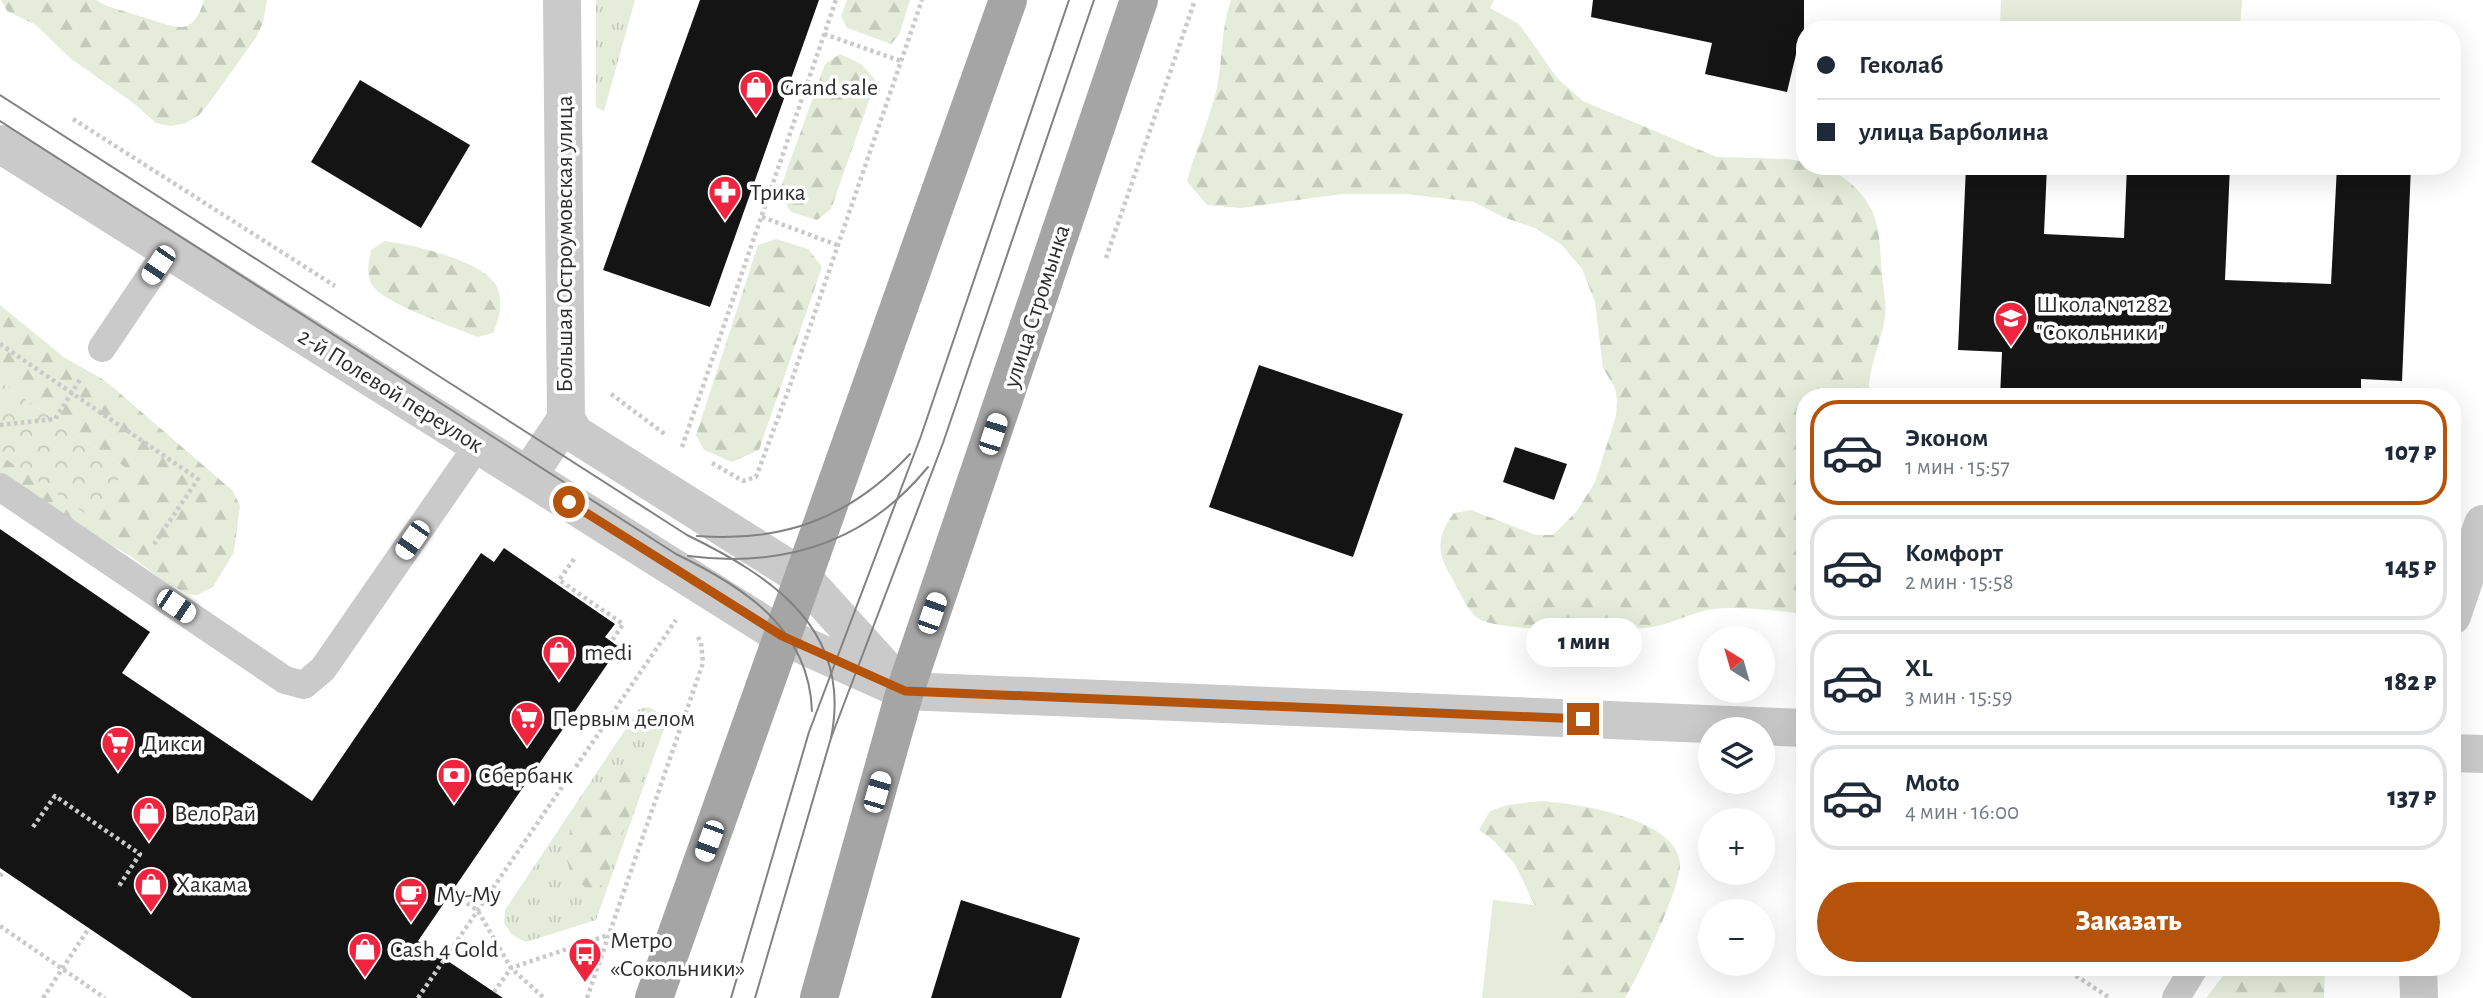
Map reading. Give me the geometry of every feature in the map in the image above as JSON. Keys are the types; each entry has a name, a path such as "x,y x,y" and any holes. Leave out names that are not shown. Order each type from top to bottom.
{"main road":[{"path":"654,998 1008,0"},
{"name":"улица Стромынка","path":"819,998 905,691 1139,0"}],"street":[{"name":"Большая Остроумовская улица","path":"527,476 566,419 562,0"},
{"name":"2-й Полевой переулок","path":"0,144 782,636 905,691"},
{"path":"566,419 575,434 802,577 905,691 1796,728"},
{"path":"2461,589 2483,524"},
{"path":"2461,753 2483,754"},
{"path":"2418,976 2419,998"}],"lane":[{"path":"102,348 168,250"},
{"path":"0,487 285,680 304,685 323,669 478,445"},
{"path":"2175,998 2188,976"}],"path":[{"path":"607,391 682,447 836,0"},
{"path":"743,481 756,477 922,0"},
{"path":"1106,258 1195,0"},
{"path":"824,34 901,61"},
{"path":"74,119 335,286"},
{"path":"762,217 837,245"},
{"path":"0,344 198,479 163,531"},
{"path":"0,425 55,419 71,393"},
{"path":"578,553 559,580 623,624 611,642"},
{"path":"418,998 678,617"},
{"path":"587,998 703,663"},
{"path":"33,827 55,796 141,854 119,886"},
{"path":"0,876 4,871"},
{"path":"444,887 478,911 511,968 544,998"},
{"path":"0,926 105,998"},
{"path":"43,998 89,928"},
{"path":"494,992 511,968 609,934"},
{"path":"2076,976 2110,998"}],"green space":[{"path":"1,0 96,0 107,6 183,27 195,20 204,0 267,0 257,36 209,103 199,115 186,123 171,126 156,123 132,102 70,58 36,25 7,11"},
{"path":"596,0 635,0 604,111 596,107"},
{"path":"847,0 910,0 899,35 891,44 847,28 841,16"},
{"path":"1231,0 1494,0 1490,8 1519,24 1557,78 1583,101 1717,157 1796,160 1796,175 1839,175 1853,185 1872,211 1877,226 1885,318 1869,388 1796,388 1796,613 1723,608 1652,627 1591,630 1514,627 1494,624 1476,617 1443,560 1441,544 1448,521 1454,513 1471,510 1536,535 1553,535 1577,511 1595,482 1616,416 1615,388 1603,368 1595,302 1582,269 1562,245 1535,228 1503,217 1474,202 1407,194 1341,194 1241,208 1207,205 1187,181 1217,87 1225,21"},
{"path":"2001,0 2242,0 2241,21 2000,21"},
{"path":"840,54 861,64 876,81 831,209 817,220 791,212 779,192 825,64"},
{"path":"776,239 808,249 822,267 759,450 732,462 704,450 696,435 758,245"},
{"path":"385,241 445,255 488,276 496,285 500,297 499,316 493,333 477,337 419,314 377,291 369,279 369,262 371,250"},
{"path":"0,305 65,358 116,390 233,491 240,506 234,552 213,587 197,595 188,594 165,582 129,555 62,518 0,479 0,455 92,517 126,468 0,382"},
{"path":"0,382 126,468 92,518 0,455"},
{"path":"649,707 659,713 665,726 596,920 526,942 512,935 504,923 505,910 639,709"},
{"path":"627,763 635,767 640,774 636,799 618,841 606,879 596,890 588,889 570,872 564,847 577,816 593,793 610,772"},
{"path":"1542,801 1623,816 1663,835 1675,848 1680,864 1674,892 1649,952 1625,998 1535,998 1537,910 1515,864 1493,840 1479,830 1490,811 1507,805"},
{"path":"1493,900 1566,909 1556,998 1482,998"},
{"path":"2223,976 2325,976 2324,998 2206,998"}],"building":[{"path":"700,0 819,0 710,307 603,270"},
{"path":"1593,0 1804,0 1804,21 1796,21 1796,54 1787,92 1705,74 1712,43 1591,17"},
{"path":"360,80 470,145 421,228 311,162"},
{"path":"1966,175 2047,175 2044,234 2124,238 2127,175 2230,175 2225,280 2331,284 2337,175 2411,175 2402,381 2361,379 2361,388 2000,388 2002,352 1958,350"},
{"path":"1259,365 1403,414 1353,557 1209,507"},
{"path":"1515,447 1567,464 1554,500 1503,482"},
{"path":"0,529 150,632 122,673 312,801 481,553 494,562 504,548 615,624 605,637 619,647 418,941 503,998 192,998 0,868"},
{"path":"961,900 1080,938 1061,998 931,998"}],"tram line":[{"path":"731,998 809,732 921,436 1069,0"},
{"path":"755,998 831,738 943,443 1094,0"},
{"path":"0,95 687,535 749,569 776,589 800,612 818,637 830,667 835,700 831,738"},
{"path":"0,121 676,554 748,596 786,634 799,656 808,682 812,711"},
{"path":"697,536 759,535 814,521 864,494 910,454"},
{"path":"688,556 757,558 820,544 850,532 878,515 904,493 928,467"}],"place":[{"name":"Grand sale","path":"756,117"},
{"name":"Трика","path":"725,222"},
{"name":"Школа №1282 \"Сокольники\"","path":"2011,348"},
{"name":"medi","path":"559,682"},
{"name":"Первым делом","path":"527,748"},
{"name":"Дикси","path":"118,773"},
{"name":"Сбербанк","path":"454,805"},
{"name":"ВелоРай","path":"149,843"},
{"name":"Хакама","path":"151,914"},
{"name":"Му-Му","path":"411,924"},
{"name":"Cash 4 Gold","path":"365,979"},
{"name":"Метро «Сокольники»","path":"585,984"}],"route":[{"path":"569,502 782,636 905,691 1583,719"}]}
